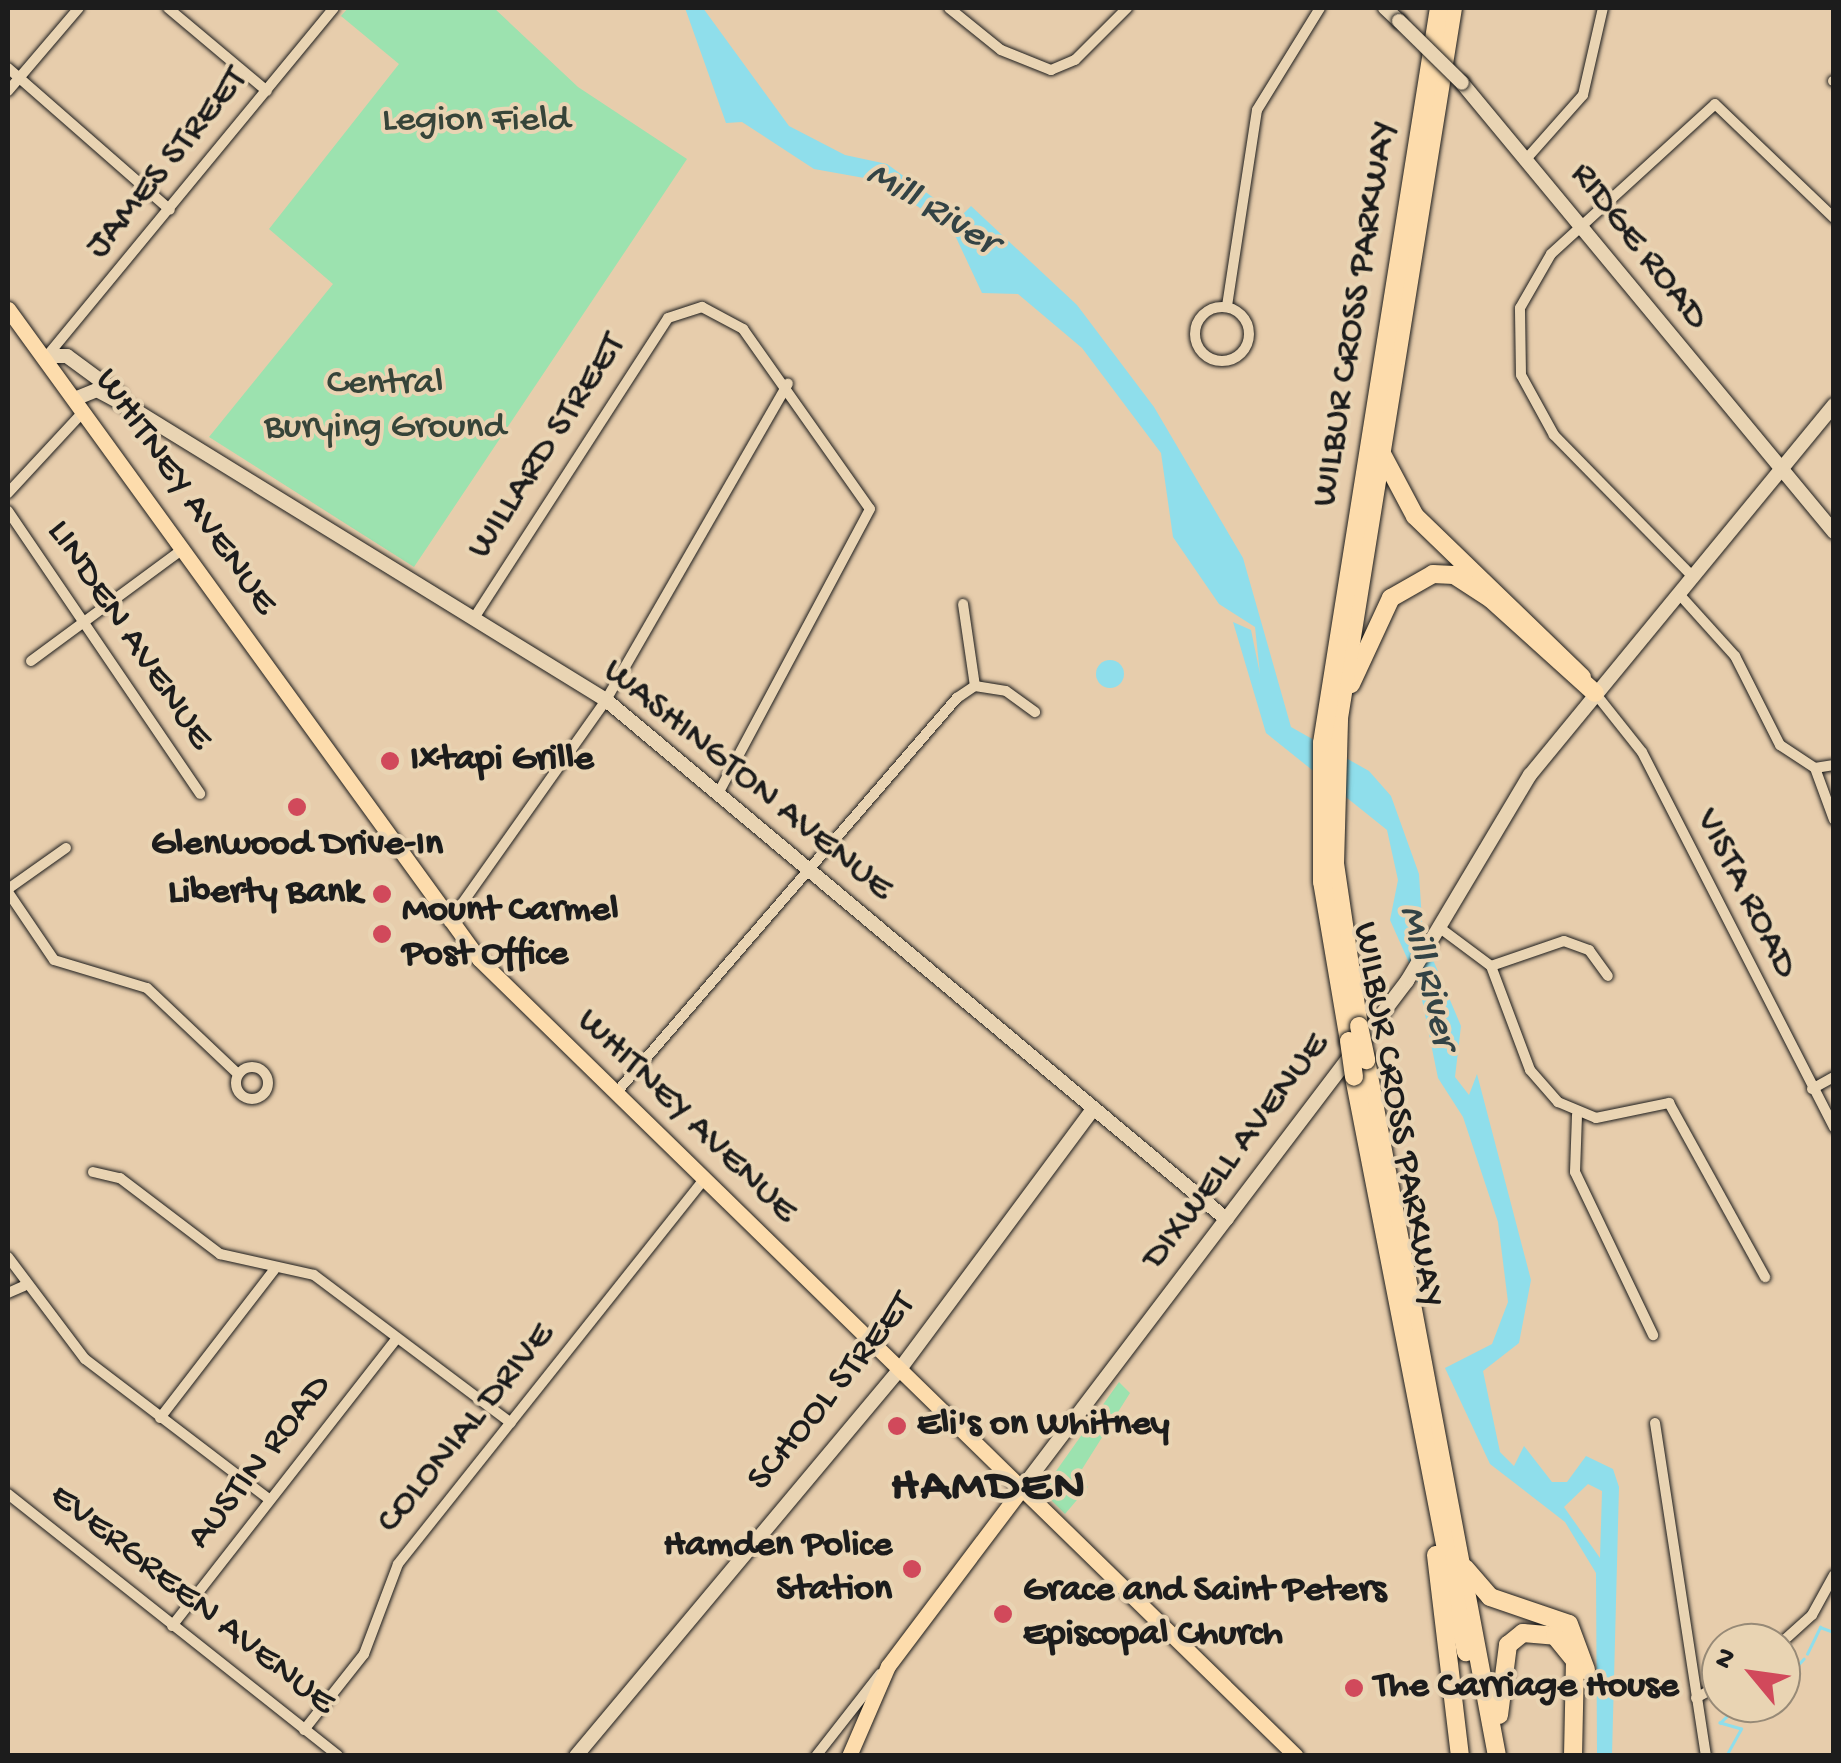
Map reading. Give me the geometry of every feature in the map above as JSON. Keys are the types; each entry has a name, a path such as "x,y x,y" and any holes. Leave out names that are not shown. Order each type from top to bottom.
{"highway":[{"name":"WILBUR CROSS PARKWAY","path":"1439,8 1329,748 1328,782 1354,1034 1354,1077 1486,1756"},
{"name":"WILBUR CROSS PARKWAY","path":"1329,748 1338,718 1453,8"},
{"path":"1380,449 1415,516 1561,647 1594,693"},
{"path":"1338,718 1391,598 1432,574 1454,576 1491,599 1594,693"},
{"name":"WILBUR CROSS PARKWAY","path":"1354,1034 1366,1060 1499,1756"},
{"path":"1439,1524 1460,1756"},
{"path":"1458,1551 1481,1592 1545,1610 1576,1634 1586,1662 1584,1756"},
{"path":"1499,1756 1499,1662 1514,1638 1534,1632 1562,1641 1575,1661 1573,1756"}],"main road":[{"name":"WHITNEY AVENUE","path":"8,309 47,356 448,923 616,1093 1296,1756"},
{"name":"DIXWELL AVENUE","path":"850,1756 888,1666 1022,1488"}],"street":[{"path":"8,91 79,8"},
{"path":"168,8 267,91"},
{"name":"JAMES STREET","path":"47,356 334,8"},
{"path":"949,8 1001,50 1050,70 1075,60 1128,8"},
{"path":"1227,306 1257,110 1320,8"},
{"name":"RIDGE ROAD","path":"1385,8 1462,82 1528,158 1579,227 1834,532"},
{"path":"1528,158 1584,95 1603,8"},
{"path":"8,68 170,210"},
{"path":"1693,577 1554,435 1521,374 1520,308 1541,266 1715,104 1834,218"},
{"path":"1227,306 1246,319 1248,343 1236,357 1214,360 1196,344 1195,327 1210,308 1227,306"},
{"name":"WILLARD STREET","path":"474,618 676,312 702,307 743,329 788,384"},
{"name":"WASHINGTON AVENUE","path":"47,356 68,356 138,412"},
{"path":"448,923 606,700 788,384 870,509 717,794"},
{"name":"WASHINGTON AVENUE","path":"80,405 96,390 138,412 606,700 803,869 1226,1219"},
{"path":"8,492 80,405"},
{"name":"DIXWELL AVENUE","path":"1022,1488 1411,975 1510,804 1594,693 1834,405"},
{"name":"LINDEN AVENUE","path":"8,511 200,794"},
{"path":"31,661 184,548"},
{"path":"1680,594 1735,656 1780,745 1816,768 1834,820"},
{"path":"963,604 975,686"},
{"path":"975,686 1006,691 1036,712"},
{"path":"616,1093 803,869 975,686"},
{"name":"VISTA ROAD","path":"1594,693 1642,752 1834,1128"},
{"path":"1816,768 1834,765"},
{"path":"66,848 8,891 54,960 147,988 238,1074"},
{"path":"1440,928 1490,966 1530,1070 1578,1116"},
{"path":"1490,966 1564,941 1589,950 1608,976"},
{"path":"1812,1089 1834,1077"},
{"path":"1578,1116 1669,1103 1764,1278"},
{"name":"SCHOOL STREET","path":"576,1756 900,1369 1092,1110"},
{"path":"1578,1116 1574,1172 1653,1335"},
{"path":"93,1172 120,1178 220,1254 274,1270 314,1275 511,1423"},
{"name":"COLONIAL DRIVE","path":"304,1730 364,1654 398,1564 704,1179"},
{"path":"8,1256 24,1286 85,1358 269,1499"},
{"path":"160,1418 274,1270"},
{"path":"8,1293 24,1286"},
{"name":"AUSTIN ROAD","path":"172,1626 397,1338"},
{"path":"1654,1423 1706,1756"},
{"name":"EVERGREEN AVENUE","path":"8,1494 338,1756"},
{"path":"1801,1626 1812,1616 1834,1575"},
{"path":"816,1756 888,1666"},
{"path":"1696,1698 1701,1695"}],"green space":[{"path":"348,8 494,8 578,87 687,159 414,567 209,437 333,284 269,229 399,64 341,16"},
{"path":"1119,1382 1130,1393 1079,1474 1088,1487 1065,1514 1042,1491"}],"water":[{"name":"Mill River","path":"685,8 703,8 789,126 845,155 887,164 960,217 971,206 1077,305 1154,407 1243,558 1291,727 1369,771 1391,796 1419,874 1423,936 1461,1026 1455,1077 1469,1095 1477,1074 1531,1280 1519,1343 1483,1371 1500,1452 1514,1466 1524,1446 1552,1482 1567,1482 1586,1456 1613,1469 1619,1487 1612,1755 1597,1754 1596,1573 1565,1522 1490,1464 1445,1368 1492,1344 1508,1302 1498,1222 1463,1117 1438,1078 1419,985 1390,920 1398,880 1387,830 1266,733 1233,622 1251,630 1260,674 1255,627 1219,604 1173,537 1161,453 1082,348 1018,294 982,293 953,231 881,181 814,169 742,122 726,123","holes":["1588,1484 1602,1491 1600,1558 1564,1507"]},
{"path":"1110,660 1120,664 1124,674 1120,684 1110,688 1100,684 1096,674 1100,664"}],"waterway":[{"path":"1807,1654 1820,1627 1834,1632"},
{"path":"1720,1723 1741,1729 1726,1756"}],"place":[{"name":"Ixtapi Grille","path":"390,761"},
{"name":"Glenwood Drive-In","path":"297,807"},
{"name":"Liberty Bank","path":"382,894"},
{"name":"Mount Carmel Post Office","path":"382,934"},
{"name":"Eli's on Whitney","path":"897,1426"},
{"name":"Hamden Police Station","path":"912,1569"},
{"name":"Grace and Saint Peters Episcopal Church","path":"1003,1614"},
{"name":"The Carriage House","path":"1354,1688"}],"district":[{"name":"HAMDEN","path":"989,1489"}],"park label":[{"name":"Legion Field","path":"476,122"},
{"name":"Central Burying Ground","path":"385,407"}]}
